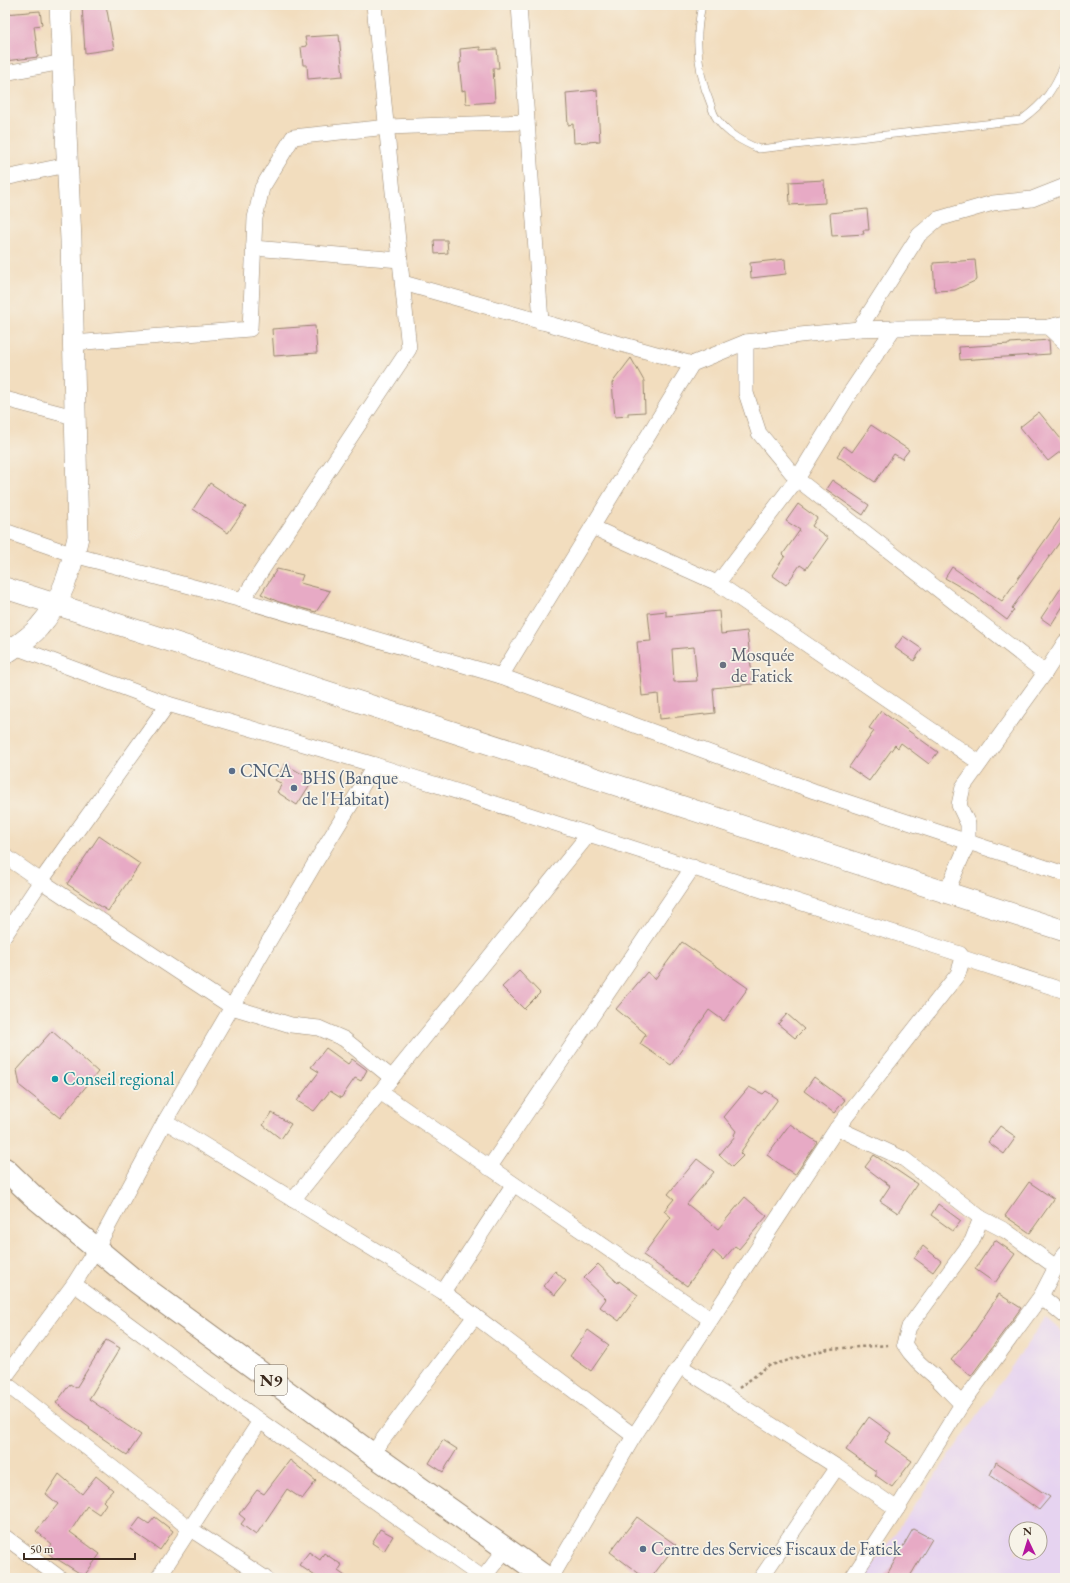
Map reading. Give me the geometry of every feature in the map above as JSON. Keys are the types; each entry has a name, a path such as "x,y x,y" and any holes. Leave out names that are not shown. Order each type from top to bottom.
{"main road":[{"name":"N9","path":"5,1169 33,1196 134,1280 372,1454 547,1578"}],"street":[{"path":"10,651 39,628 56,605 69,572 78,537 67,165 60,5"},
{"path":"242,600 410,348 374,5"},
{"path":"519,5 541,322"},
{"path":"5,73 63,62"},
{"path":"73,343 250,329 255,218 262,188 293,137 388,127 527,122"},
{"path":"5,178 67,165"},
{"path":"859,329 919,235 938,219 961,211 993,203 1032,199 1065,186"},
{"path":"253,248 400,260"},
{"path":"403,283 692,364"},
{"path":"501,676 692,364 746,342 859,329 1048,327 1065,323"},
{"path":"1048,327 1065,343"},
{"path":"717,583 797,479 850,393 894,328"},
{"path":"746,342 746,393 759,433 797,479 1045,673"},
{"path":"5,399 74,417"},
{"path":"592,527 717,583 980,763"},
{"path":"5,531 74,555 242,600 501,676 814,791 1065,874"},
{"path":"5,588 1065,932"},
{"path":"946,893 968,843 968,824 959,805 963,787 1045,673 1065,642"},
{"path":"10,651 168,704 375,765 693,867 960,954 963,958 1065,991"},
{"path":"5,935 41,881 168,704"},
{"path":"5,1377 74,1284 96,1248 165,1121 315,863 375,765"},
{"path":"293,1200 589,834"},
{"path":"5,856 232,1007 291,1025 319,1028 344,1038 392,1078"},
{"path":"489,1168 693,867"},
{"path":"551,1578 634,1436 710,1319 837,1128 958,974 963,958"},
{"path":"380,1092 513,1185 710,1319"},
{"path":"165,1121 443,1292 634,1436"},
{"path":"837,1128 904,1159 981,1218 1006,1231 1056,1267"},
{"path":"443,1292 513,1185"},
{"path":"962,1404 934,1376 920,1365 910,1354 904,1344 909,1327 972,1240 981,1218"},
{"path":"852,1578 962,1404 1041,1296 1065,1253"},
{"path":"74,1284 260,1421 483,1578 506,1549"},
{"path":"1041,1296 1065,1316"},
{"path":"372,1454 475,1316"},
{"path":"680,1366 837,1468 897,1509"},
{"path":"5,1383 189,1528 265,1578"},
{"path":"158,1578 189,1528 260,1421"},
{"path":"761,1578 837,1468"},
{"path":"5,1537 60,1578"}],"lane":[{"path":"702,5 697,26 698,62 705,91 716,119 738,140 759,150 1021,120 1037,109 1054,87 1065,63"}],"path":[{"path":"727,1396 768,1366 828,1349 904,1344"}],"shaded area":[{"path":"1046,1317 1065,1334 1065,1575 1061,1578 864,1578"}],"building":[{"path":"82,5 106,5 114,49 85,53"},
{"path":"40,11 42,25 34,26 38,57 5,61 5,14"},
{"path":"339,35 343,76 308,79 307,65 303,65 301,47 307,46 305,37"},
{"path":"480,47 480,50 497,49 499,68 493,68 495,102 466,104 465,90 462,91 459,63 461,63 460,49"},
{"path":"597,90 600,141 574,143 573,124 568,125 566,93"},
{"path":"824,180 825,203 790,205 789,182"},
{"path":"867,209 869,230 863,230 864,234 832,236 830,213"},
{"path":"434,240 447,240 448,253 435,254"},
{"path":"785,259 786,274 751,278 750,263"},
{"path":"975,260 977,280 955,290 935,291 933,263"},
{"path":"315,326 317,353 274,356 272,329"},
{"path":"1049,340 1050,354 960,360 959,347"},
{"path":"631,358 644,381 645,412 628,413 628,416 615,417 612,383"},
{"path":"1039,412 1065,444 1065,448 1048,461 1020,427"},
{"path":"871,425 909,450 902,459 894,454 875,482 837,456 844,446 852,452"},
{"path":"832,480 869,505 863,515 826,489"},
{"path":"210,483 246,507 228,533 193,509"},
{"path":"798,504 817,518 812,526 828,538 806,569 800,565 786,585 772,575 785,556 783,554 800,530 786,521"},
{"path":"1065,512 1065,535 1012,608 1014,610 1007,620 974,595 945,578 952,567 1002,601"},
{"path":"277,569 303,575 300,583 330,591 316,612 279,602 261,594"},
{"path":"1065,582 1065,603 1051,625 1041,618"},
{"name":"Mosquée de Fatick","path":"666,611 666,616 719,611 721,634 747,631 753,684 713,688 715,713 660,719 658,694 642,696 637,642 651,641 648,613","holes":["694,647 697,681 674,682 672,649"]},
{"path":"903,636 922,649 914,661 895,648"},
{"path":"881,711 938,752 929,764 901,743 898,748 895,745 869,781 849,767 874,731 869,728"},
{"name":"BHS (Banque de l'Habitat)","path":"285,764 302,774 303,772 314,778 297,805 277,792 282,784 275,780"},
{"path":"99,836 140,864 108,911 67,884"},
{"path":"682,942 748,988 724,1021 709,1010 671,1065 640,1044 646,1034 616,1009 647,972 655,979"},
{"path":"519,971 540,993 524,1009 502,987"},
{"path":"787,1014 804,1029 795,1038 778,1024"},
{"name":"Conseil regional","path":"52,1031 98,1072 60,1118 20,1086 17,1070"},
{"path":"326,1048 348,1064 352,1059 367,1070 361,1081 355,1078 341,1098 330,1091 314,1111 297,1101 319,1072 311,1067"},
{"path":"814,1077 845,1100 834,1113 804,1091"},
{"path":"749,1087 763,1094 766,1091 778,1099 740,1153 743,1156 732,1167 719,1155 735,1136 736,1131 724,1117"},
{"path":"272,1113 291,1124 281,1139 263,1125"},
{"path":"790,1124 817,1142 795,1175 767,1155"},
{"path":"1000,1126 1016,1137 1004,1154 988,1142"},
{"path":"874,1155 917,1184 898,1213 880,1201 890,1186 865,1167"},
{"path":"697,1159 714,1172 687,1204 718,1229 745,1197 767,1216 739,1249 735,1246 723,1260 713,1251 687,1286 643,1255 671,1217 664,1211 674,1199 668,1194"},
{"path":"1029,1182 1054,1199 1030,1233 1005,1216"},
{"path":"938,1204 961,1221 953,1231 931,1215"},
{"path":"995,1240 1015,1254 995,1283 975,1269"},
{"path":"923,1246 941,1261 933,1272 914,1258"},
{"path":"598,1264 618,1283 619,1281 638,1295 619,1321 600,1307 606,1299 584,1278"},
{"path":"555,1271 566,1281 555,1295 543,1286"},
{"path":"999,1294 1021,1308 971,1376 951,1360 972,1335"},
{"path":"588,1330 609,1345 591,1371 570,1356"},
{"path":"106,1340 120,1348 89,1399 141,1435 127,1455 89,1429 90,1428 56,1403 70,1384 76,1388"},
{"path":"869,1417 891,1433 885,1442 912,1461 892,1487 875,1475 877,1472 846,1450"},
{"path":"443,1440 457,1449 443,1472 429,1463"},
{"path":"290,1460 316,1481 302,1499 287,1489 256,1535 241,1524 245,1519 239,1514 257,1490 264,1494"},
{"path":"996,1462 1050,1497 1039,1510 990,1475"},
{"path":"59,1474 82,1494 96,1476 113,1490 103,1501 106,1504 99,1514 87,1506 70,1532 100,1554 84,1576 57,1559 56,1560 46,1551 52,1544 36,1531 58,1504 46,1494"},
{"path":"155,1517 173,1531 160,1550 131,1530 140,1518 149,1524"},
{"name":"Centre des Services Fiscaux de Fatick","path":"637,1517 676,1545 651,1578 645,1578 610,1552"},
{"path":"380,1529 393,1536 384,1551 372,1543"},
{"path":"913,1529 932,1539 909,1578 885,1578"},
{"path":"309,1552 320,1560 324,1553 342,1565 338,1571 348,1578 318,1578 299,1565"}],"place":[{"name":"Mosquée de Fatick","path":"723,665"},
{"name":"CNCA","path":"232,771"},
{"name":"BHS (Banque de l'Habitat)","path":"294,788"},
{"name":"Conseil regional","path":"55,1079"},
{"name":"Centre des Services Fiscaux de Fatick","path":"643,1549"}]}
